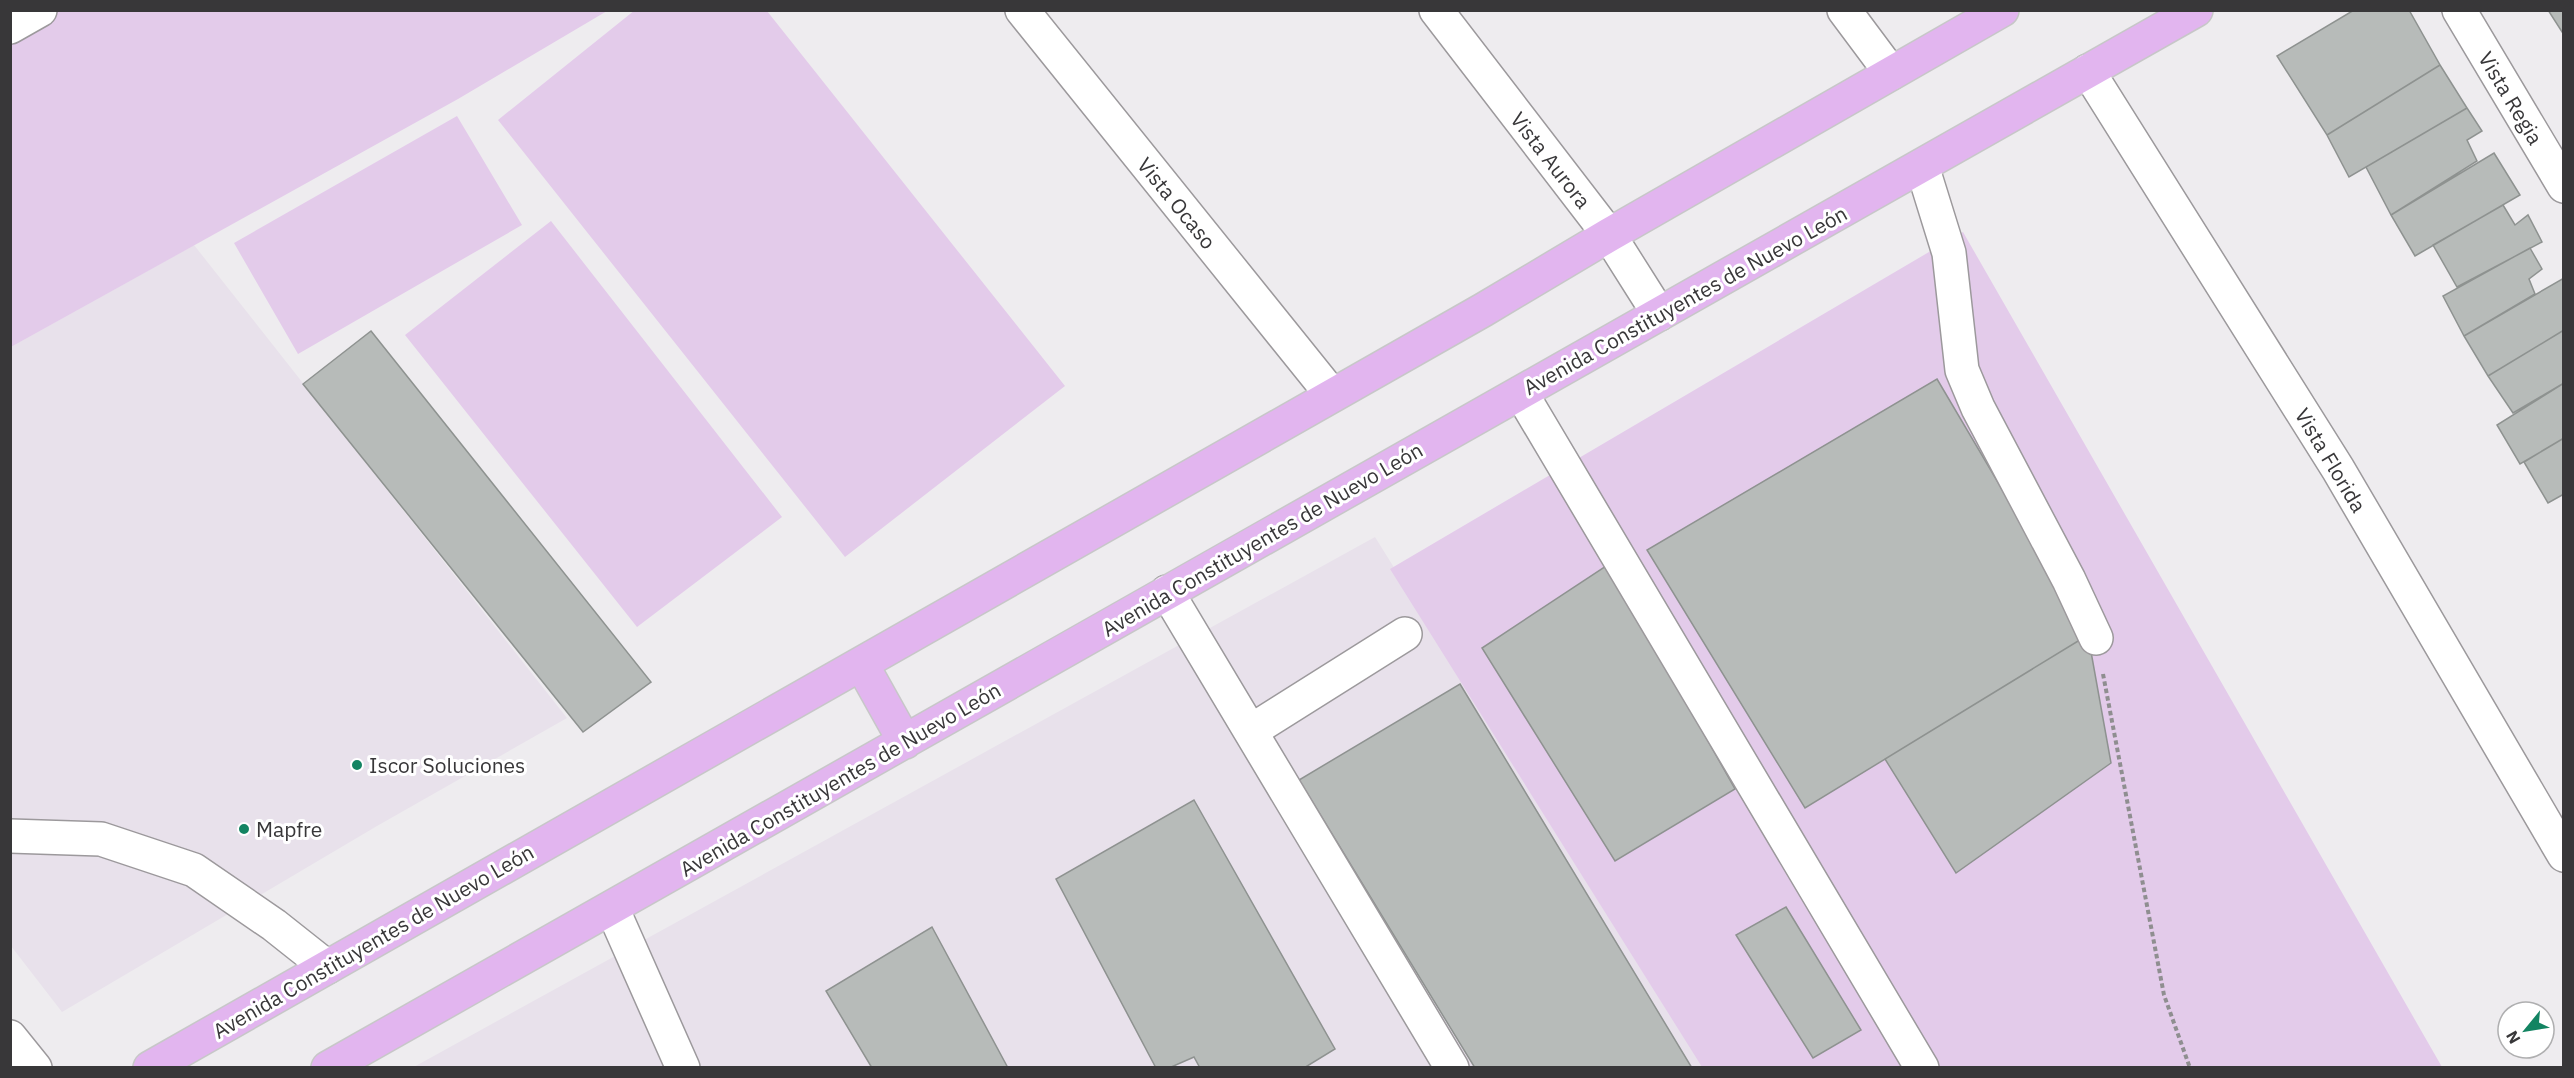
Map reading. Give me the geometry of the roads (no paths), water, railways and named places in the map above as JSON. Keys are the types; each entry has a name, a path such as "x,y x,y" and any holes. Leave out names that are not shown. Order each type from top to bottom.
{"main road":[{"name":"Avenida Constituyentes de Nuevo León","path":"150,1068 1484,310 2002,10"},
{"name":"Avenida Constituyentes de Nuevo León","path":"328,1068 2196,10"},
{"path":"862,665 905,742"}],"street":[{"path":"10,27 40,10"},
{"name":"Vista Ocaso","path":"1022,10 1332,395"},
{"name":"Vista Aurora","path":"1436,10 1609,236 1659,314"},
{"path":"1844,10 1891,73"},
{"name":"Vista Regia","path":"2459,10 2564,186"},
{"name":"Vista Florida","path":"2088,71 2338,469 2564,855"},
{"path":"1922,166 1949,253 1962,370 1978,408 2069,580 2096,638"},
{"path":"1521,393 1922,1068"},
{"path":"1167,592 1452,1068"},
{"path":"1251,731 1405,634"},
{"path":"10,837 101,839 194,870 274,925 327,967"},
{"path":"612,908 683,1068"},
{"path":"10,1037 34,1068"}],"place":[{"name":"Iscor Soluciones","path":"357,765"},
{"name":"Mapfre","path":"244,829"}]}
